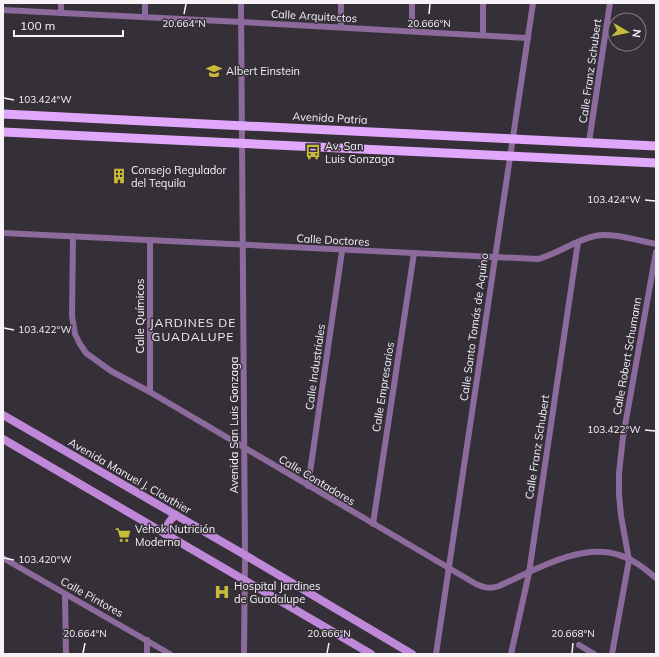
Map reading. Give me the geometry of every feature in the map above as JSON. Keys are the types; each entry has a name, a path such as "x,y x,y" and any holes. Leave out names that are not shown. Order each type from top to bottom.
{"main road":[{"name":"Avenida Patria","path":"3,114 656,146"},
{"path":"3,132 656,163"},
{"name":"Avenida Manuel J. Clouthier","path":"3,415 245,555 412,654"},
{"path":"3,439 371,654"},
{"path":"165,534 167,524 170,519 176,516"}],"street":[{"path":"61,3 61,13"},
{"path":"145,3 145,17"},
{"name":"Avenida San Luis Gonzaga","path":"241,3 245,555 244,654"},
{"path":"341,3 341,27"},
{"path":"412,3 412,31"},
{"path":"483,3 483,35"},
{"name":"Calle Santo Tomás de Aquino","path":"436,654 533,3"},
{"name":"Calle Franz Schubert","path":"589,142 610,3"},
{"name":"Calle Arquitectos","path":"3,10 528,38"},
{"name":"Calle Doctores","path":"3,233 538,259 550,256 578,242 604,234 656,244"},
{"name":"Calle Contadores","path":"73,236 72,316 75,334 86,354 112,371 308,486 485,588 499,586 556,561 583,553 594,552 619,555 656,578"},
{"name":"Calle Químicos","path":"150,241 150,392"},
{"name":"Calle Franz Schubert","path":"511,654 528,573 578,242"},
{"name":"Calle Industriales","path":"308,486 342,250"},
{"name":"Calle Robert Schumann","path":"612,654 629,560 621,516 619,473 623,437 656,252"},
{"name":"Calle Empresarios","path":"373,524 414,253"},
{"name":"Calle Pintores","path":"3,558 170,654"},
{"path":"65,594 66,654"},
{"path":"147,640 147,654"},
{"path":"579,645 594,654"}],"place":[{"name":"Albert Einstein","path":"214,71"},
{"name":"Av. San Luis Gonzaga","path":"313,152"},
{"name":"Consejo Regulador del Tequila","path":"119,176"},
{"name":"Vehok Nutrición Moderna","path":"123,535"},
{"name":"Hospital Jardines de Guadalupe","path":"222,592"}],"district":[{"name":"JARDINES DE GUADALUPE","path":"193,330"}]}
